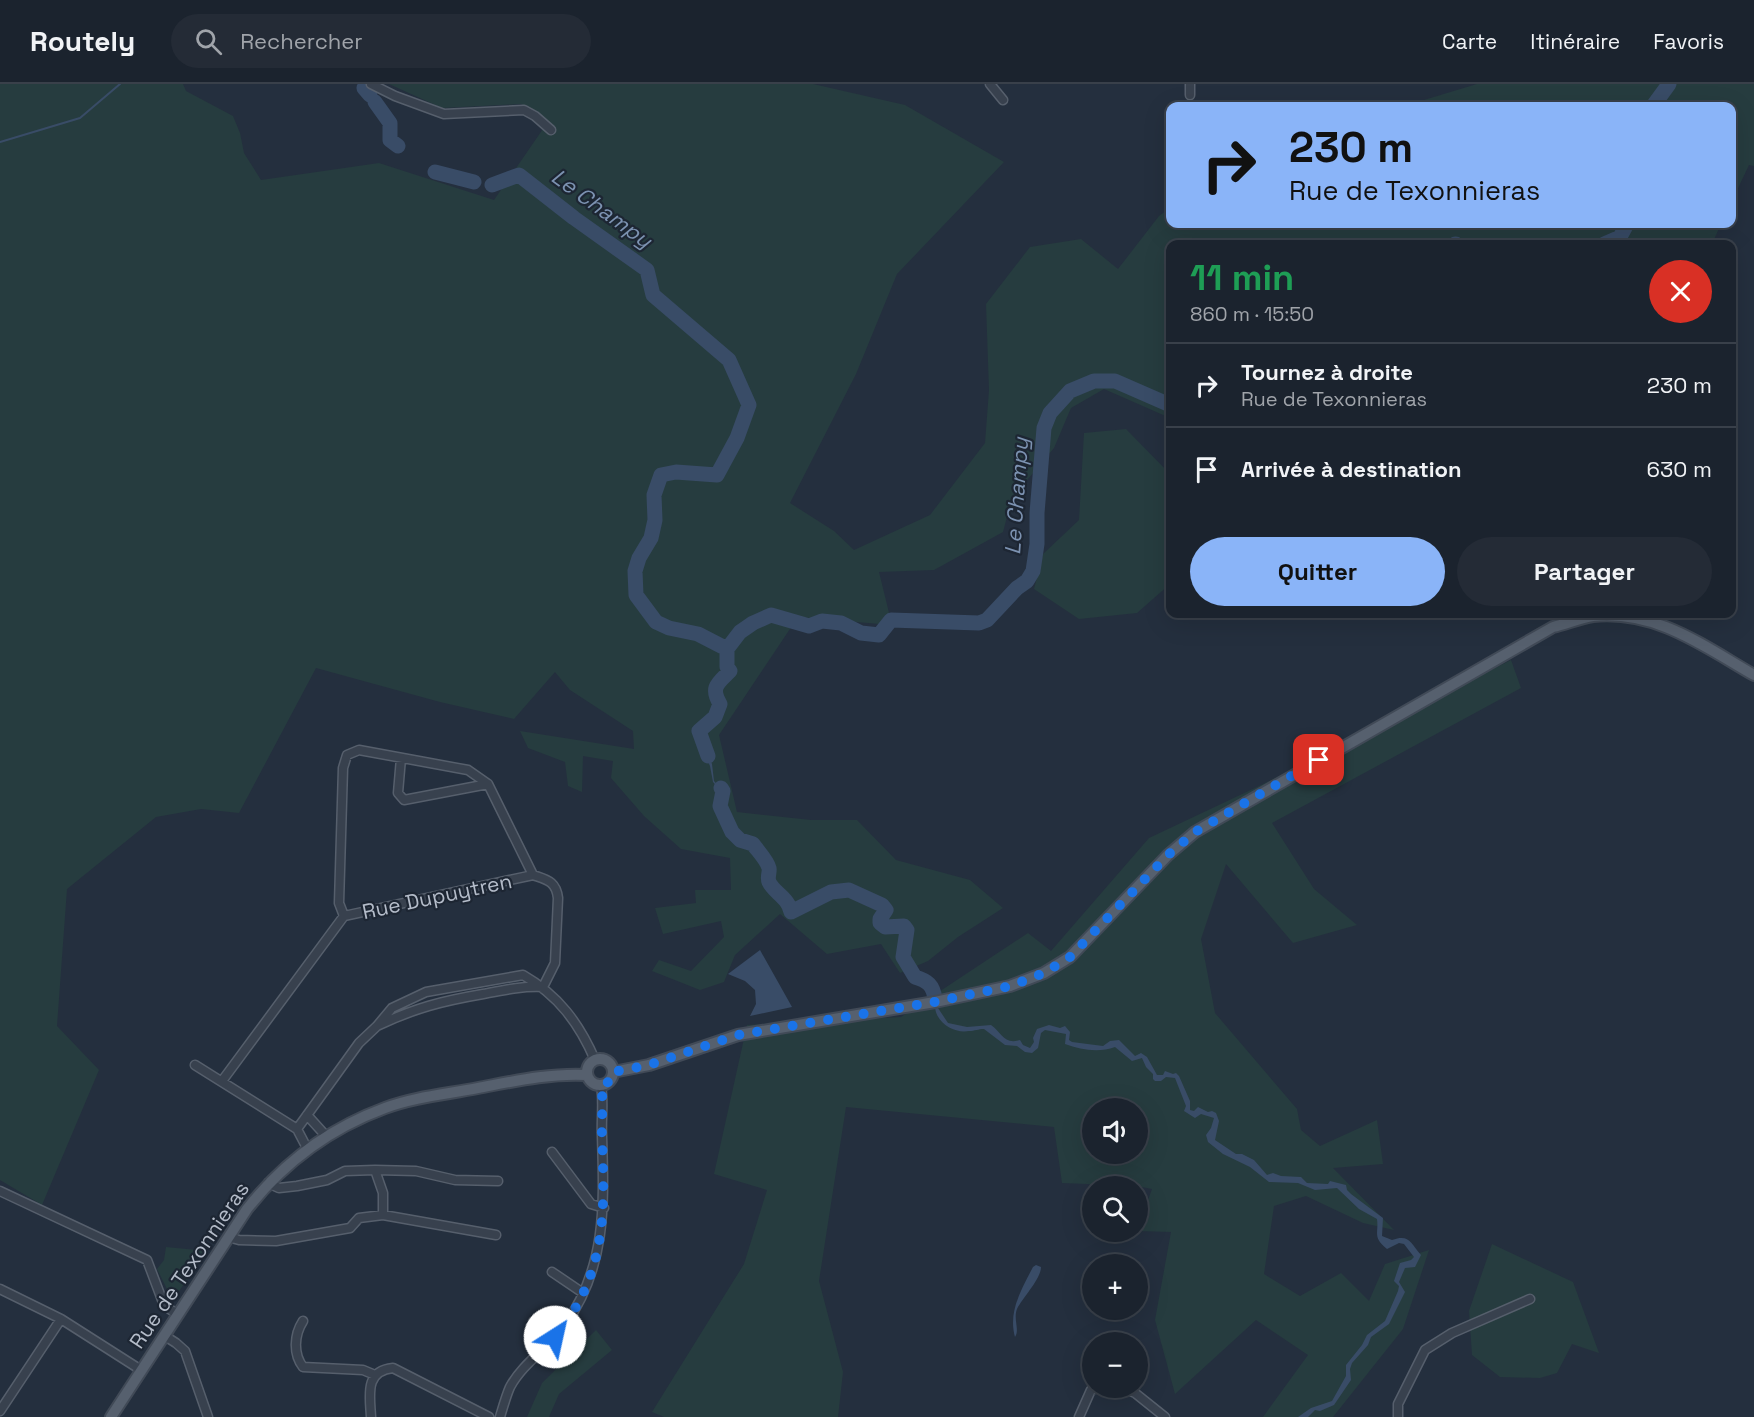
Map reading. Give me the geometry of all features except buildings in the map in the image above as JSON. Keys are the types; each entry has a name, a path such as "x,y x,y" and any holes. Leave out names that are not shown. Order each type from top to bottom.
{"main road":[{"path":"613,1072 649,1065 738,1035 934,1002 1011,986 1044,973 1070,957 1168,855 1195,832 1553,627 1586,618"},
{"path":"1640,618 1659,622 1754,675"},
{"path":"596,1060 608,1062 613,1072 610,1081 601,1086 592,1083 587,1076 588,1066 596,1060"},
{"name":"Rue de Texonnieras","path":"111,1417 228,1237 268,1183 326,1136 386,1108 413,1101 529,1078 562,1074 587,1076"}],"street":[{"path":"371,84 395,96 444,114 524,110 551,130"},
{"path":"990,84 1003,100"},
{"path":"1190,84 1190,94"},
{"path":"344,916 339,903 343,768 347,755 359,750 468,770 488,784 533,875"},
{"path":"402,758 398,793 404,800 488,784"},
{"name":"Rue Dupuytren","path":"222,1081 344,916 533,875 551,881 557,889 558,898 555,963 543,987"},
{"path":"297,1129 359,1043 378,1026 392,1008 426,992 523,975 543,987 558,1000 596,1060"},
{"path":"378,1026 436,1002 524,986 543,987"},
{"path":"195,1065 297,1129 308,1149"},
{"path":"500,1417 510,1387 520,1372 565,1324 583,1293 598,1251 604,1208 601,1086"},
{"path":"307,1115 326,1136"},
{"path":"552,1152 591,1204 604,1208"},
{"path":"268,1183 279,1188 297,1186 327,1180 345,1171 375,1170 416,1171 455,1180 498,1181"},
{"path":"375,1170 383,1193 383,1215"},
{"path":"0,1191 147,1260 164,1305 178,1315"},
{"path":"228,1237 239,1240 286,1239 350,1228 359,1218 383,1215 496,1235"},
{"path":"552,1272 583,1293"},
{"path":"0,1289 61,1319 141,1370"},
{"path":"1398,1417 1398,1404 1425,1350 1452,1333 1530,1299"},
{"path":"0,1411 61,1319"},
{"path":"303,1321 297,1330 296,1358 303,1367 363,1370 375,1375"},
{"path":"165,1336 185,1351 208,1417"},
{"path":"371,1417 370,1388 375,1375 384,1368 393,1368 489,1417"},
{"path":"1079,1417 1089,1398"},
{"path":"1141,1398 1165,1417"}],"green space":[{"path":"0,84 183,84 186,91 233,116 240,133 244,153 261,180 379,163 494,200 545,126 521,104 442,108 389,84 813,84 905,105 1004,162 897,274 856,374 790,503 834,531 854,550 930,515 985,443 989,390 986,304 1030,247 1081,239 1118,269 1159,216 1166,211 1166,228 1719,228 1714,240 1166,240 1166,416 1104,389 1071,408 1054,448 1012,498 1003,532 934,570 879,572 892,625 798,617 719,735 737,812 811,820 857,820 896,860 970,880 1003,908 958,937 928,961 900,973 881,944 827,954 780,914 735,955 724,982 700,990 652,971 659,960 691,971 724,937 721,921 663,934 655,908 696,903 695,890 731,890 730,858 681,849 644,816 611,778 613,761 583,756 582,792 568,786 565,762 528,748 520,731 634,749 633,731 570,690 555,672 514,719 440,702 316,668 239,813 201,809 156,817 67,889 57,1026 99,1070 42,1205 0,1180"},
{"path":"1477,84 1754,84 1754,166 1749,165 1736,192 1736,102 1417,102"},
{"path":"1126,429 1166,470 1166,588 1137,613 1079,619 1034,589 1043,554 1079,520 1084,433"},
{"path":"1511,660 1521,688 1272,823 1314,889 1357,925 1293,943 1226,864 1201,939 1215,1013 1297,1109 1301,1130 1320,1146 1377,1120 1383,1164 1333,1168 1394,1230 1363,1223 1306,1196 1274,1206 1264,1274 1300,1296 1341,1273 1369,1301 1385,1264 1429,1250 1403,1329 1333,1417 1263,1417 1308,1355 1256,1320 1175,1394 1155,1320 1171,1232 1148,1231 1148,1200 1152,1189 1148,1188 1148,1176 1082,1176 1082,1184 1062,1183 1054,1127 846,1107 819,1281 843,1372 838,1417 664,1417 652,1412 744,1264 767,1190 714,1174 747,1025 901,1017 1028,933 1051,951 1149,838 1257,787"},
{"path":"1492,1244 1573,1282 1599,1353 1572,1344 1557,1373 1540,1378 1500,1377 1472,1355 1469,1311"},
{"path":"166,1247 207,1251 175,1297 170,1295 157,1269 164,1260"},
{"path":"596,1330 612,1350 559,1394 549,1417 527,1417 542,1383"}],"water":[{"path":"666,469 675,470 677,474 661,475 656,482 652,531 635,571 636,595 656,622 669,628 698,634 727,649 727,667 730,671 715,688 720,704 719,709 712,719 699,731 712,764 714,781 723,791 720,806 722,812 732,832 740,840 750,843 762,854 769,868 768,878 773,889 766,882 764,866 757,851 748,843 740,844 723,821 718,805 721,791 713,782 710,766 697,737 698,728 713,716 717,702 712,699 715,680 728,671 724,663 724,653 716,646 706,642 657,627 641,607 632,588 634,566 653,518 652,490 655,478"},
{"path":"844,891 854,893 866,898 886,910 880,919 880,923 885,927 904,926 907,930 903,958 910,969 899,958 904,937 903,929 887,931 878,926 877,917 881,908 857,895 850,893 833,896 800,913 787,914 785,900 792,912 835,892"},
{"path":"760,950 792,1007 750,1016 756,1004 755,990 745,981 728,974"},
{"path":"910,969 915,977 927,981 934,993 927,985 916,981"},
{"path":"936,1005 948,1023 967,1027 991,1025 1007,1040 1020,1040 1023,1045 1030,1048 1037,1029 1049,1025 1060,1028 1065,1026 1070,1032 1069,1040 1072,1042 1103,1046 1110,1041 1119,1040 1135,1056 1141,1053 1147,1057 1157,1075 1163,1075 1165,1071 1176,1073 1190,1101 1190,1110 1194,1111 1198,1107 1216,1113 1219,1121 1215,1140 1236,1154 1242,1154 1254,1160 1267,1175 1273,1173 1281,1176 1301,1177 1307,1183 1328,1184 1330,1181 1346,1185 1351,1194 1383,1218 1382,1236 1392,1240 1402,1238 1411,1243 1421,1255 1415,1267 1405,1268 1399,1282 1405,1292 1389,1324 1371,1337 1368,1345 1352,1363 1351,1380 1334,1405 1320,1411 1315,1410 1308,1417 1298,1417 1311,1408 1332,1401 1346,1376 1346,1365 1367,1335 1385,1321 1398,1291 1399,1286 1394,1281 1400,1263 1414,1257 1404,1244 1399,1243 1387,1249 1382,1245 1377,1235 1377,1219 1359,1209 1337,1188 1315,1190 1298,1183 1269,1182 1250,1167 1223,1154 1208,1142 1206,1135 1214,1118 1201,1114 1195,1118 1184,1111 1186,1106 1175,1078 1166,1077 1161,1081 1155,1081 1142,1058 1132,1061 1115,1047 1096,1050 1071,1046 1065,1044 1066,1034 1045,1030 1041,1033 1038,1048 1032,1053 1025,1052 1017,1046 1005,1045 984,1029 957,1031 946,1026 938,1017"},
{"path":"1036,1265 1041,1267 1040,1272 1017,1309 1015,1337 1014,1310 1024,1284"}],"waterway":[{"path":"0,142 80,118 120,84"},
{"name":"Le Champy","path":"1656,102 1669,84"},
{"name":"Le Champy","path":"364,88 370,95"},
{"name":"Le Champy","path":"375,102 390,123 390,140 398,146"},
{"name":"Le Champy","path":"435,172 474,182"},
{"name":"Le Champy","path":"492,185 519,175 647,270 653,295 729,360 749,405 737,438 717,475 676,472 661,475 654,495 655,520 651,538 639,558 635,571 636,595 656,622 669,628 698,634 727,649 740,632 771,615 809,626 822,621 841,623 861,633 879,635 891,620 979,623 987,620 1017,588 1027,581 1033,571 1037,544 1037,513 1044,428 1050,413 1070,391 1094,381 1115,381 1166,403"},
{"name":"Le Champy","path":"1613,240 1620,237 1625,228"},
{"path":"708,756 699,731 715,717 720,704 716,689 719,682 730,671 727,667 727,649"},
{"path":"721,788 723,791 720,806 732,832 740,840 753,844 762,855 769,868 769,882 787,903 791,912 831,892 849,890 882,905 886,910 880,923 885,927 904,926 907,930 903,957 915,977 927,982 931,987 935,999"}],"route":[{"path":"555,1337 583,1293 590,1277 602,1233 604,1208 601,1086 610,1081 613,1072 649,1065 738,1035 934,1002 1011,986 1044,973 1070,957 1168,855 1195,832 1319,760"}]}
